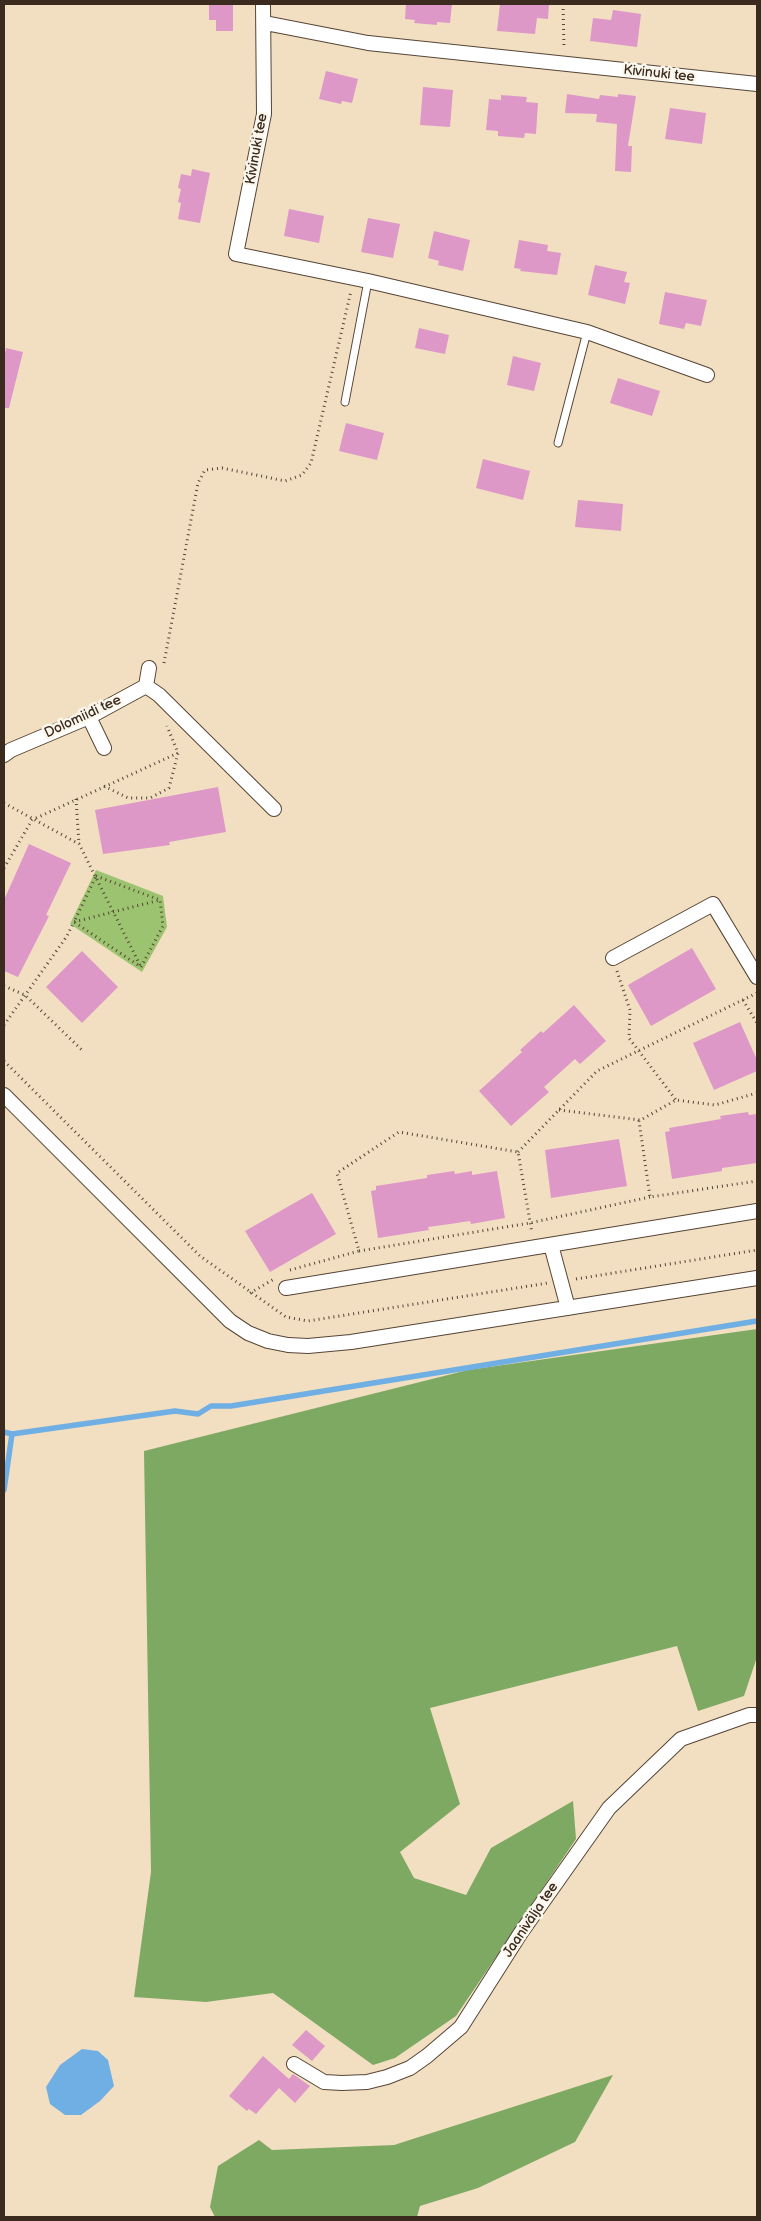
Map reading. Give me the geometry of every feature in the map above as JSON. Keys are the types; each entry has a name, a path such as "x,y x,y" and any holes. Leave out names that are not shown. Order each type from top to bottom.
{"street":[{"path":"263,4 265,23"},
{"name":"Kivinuki tee","path":"707,375 587,332 368,281 236,254 264,114 265,23 368,43 757,84"},
{"path":"156,668 146,686 159,695 274,809"},
{"name":"Dolomiidi tee","path":"4,755 11,750 89,716 146,686"},
{"path":"89,716 104,748"},
{"path":"613,958 713,904 757,977"},
{"path":"4,1095 230,1320 248,1333 288,1345 308,1346 351,1342 757,1278"},
{"path":"286,1288 757,1211"},
{"path":"551,1245 568,1308"},
{"name":"Jaanivälja tee","path":"294,2064 324,2082 351,2083 367,2082 387,2077 410,2068 428,2056 461,2027 520,1934 609,1808 681,1739 749,1715 757,1715"}],"lane":[{"path":"345,402 368,281"},
{"path":"558,443 587,332"}],"path":[{"path":"563,4 564,64"},
{"path":"156,668 198,483 205,470 222,468 285,481 302,475 311,463 354,279"},
{"path":"104,786 128,798 150,798 169,788 178,753 163,718"},
{"path":"4,868 32,820 178,753"},
{"path":"76,799 79,844 142,967"},
{"path":"4,803 79,844"},
{"path":"96,876 160,900"},
{"path":"4,1024 67,936 96,876"},
{"path":"74,922 160,900"},
{"path":"142,967 163,926 160,900"},
{"path":"74,922 142,967"},
{"path":"613,958 630,1010 629,1038 676,1100"},
{"path":"4,986 25,995 84,1052"},
{"path":"518,1152 597,1071 757,993"},
{"path":"743,1000 757,1023"},
{"path":"4,1062 200,1256 286,1317 308,1321 757,1250"},
{"path":"559,1110 639,1121 676,1100 715,1105 757,1093"},
{"path":"639,1121 650,1197"},
{"path":"359,1251 337,1173 399,1132 518,1152"},
{"path":"518,1152 534,1248"},
{"path":"250,1293 289,1270 359,1251 530,1223 650,1197 757,1181"}],"green space":[{"path":"96,870 163,896 167,927 142,972 70,924"},
{"path":"757,1329 757,1657 744,1696 698,1711 677,1646 430,1708 460,1804 400,1852 414,1878 466,1895 491,1848 573,1801 576,1839 456,2016 395,2058 373,2065 273,1993 206,2002 134,1997 151,1872 144,1451 468,1370"},
{"path":"613,2075 575,2142 478,2188 420,2206 417,2217 215,2217 210,2207 218,2166 259,2140 272,2150 394,2145"}],"water":[{"path":"82,2049 98,2051 108,2060 114,2086 100,2101 81,2115 65,2115 50,2104 46,2087 60,2065"}],"building":[{"path":"209,4 233,4 233,31 216,31 216,20 209,20"},
{"path":"406,4 452,4 450,23 437,22 437,25 414,23 415,20 405,19"},
{"path":"500,4 549,4 548,19 537,18 535,34 497,31"},
{"path":"613,10 641,14 637,47 590,41 593,18 611,20"},
{"path":"326,71 358,79 352,103 342,101 341,104 319,99"},
{"path":"423,87 453,90 450,127 420,125"},
{"path":"567,94 599,99 600,95 636,96 628,146 632,146 631,172 615,171 617,124 596,122 597,114 565,113"},
{"path":"501,95 527,97 526,102 538,103 536,134 525,133 524,138 498,136 498,131 486,130 489,99 501,100"},
{"path":"670,108 706,113 702,144 665,139"},
{"path":"192,169 210,173 200,223 178,219 181,203 178,202 181,189 178,188 181,174 191,176"},
{"path":"289,209 324,216 319,243 284,236"},
{"path":"368,218 400,224 393,258 361,252"},
{"path":"434,231 470,240 463,271 438,265 439,261 428,258"},
{"path":"519,240 548,245 547,251 561,253 557,275 520,271 521,269 514,268"},
{"path":"595,265 627,272 624,282 630,283 625,304 588,295"},
{"path":"665,292 707,300 701,326 686,323 684,329 659,324"},
{"path":"419,328 449,335 445,354 415,348"},
{"path":"6,348 23,352 9,408 4,408 4,359"},
{"path":"513,356 541,363 534,391 507,385"},
{"path":"618,378 660,391 652,416 610,403"},
{"path":"346,423 384,433 377,460 339,451"},
{"path":"483,459 530,471 523,500 476,488"},
{"path":"578,500 623,504 621,531 575,527"},
{"path":"218,787 226,832 169,842 170,845 103,854 95,810"},
{"path":"29,844 71,863 46,915 49,916 18,977 4,971 4,900"},
{"path":"692,948 716,989 651,1026 628,985"},
{"path":"82,951 118,987 82,1023 46,987"},
{"path":"574,1005 606,1041 580,1064 575,1059 544,1087 549,1092 511,1126 479,1091 522,1052 520,1050 541,1031 543,1033"},
{"path":"740,1022 757,1060 757,1071 714,1090 693,1043"},
{"path":"748,1112 749,1115 757,1114 757,1163 722,1168 722,1171 672,1179 665,1132 670,1131 669,1128 721,1119 720,1116"},
{"path":"619,1139 627,1186 551,1198 545,1150"},
{"path":"454,1171 455,1174 472,1171 472,1175 497,1171 505,1218 471,1224 470,1221 428,1227 429,1230 378,1238 371,1191 376,1190 376,1186 427,1178 427,1175"},
{"path":"312,1193 336,1234 270,1272 245,1231"},
{"path":"306,2030 325,2046 312,2061 292,2045"},
{"path":"263,2056 289,2079 293,2074 310,2086 295,2103 279,2088 256,2114 249,2109 247,2111 229,2096"}],"waterway":[{"path":"4,1432 12,1434 175,1411 198,1414 211,1406 231,1406 757,1321"},
{"path":"4,1490 12,1434"}]}
